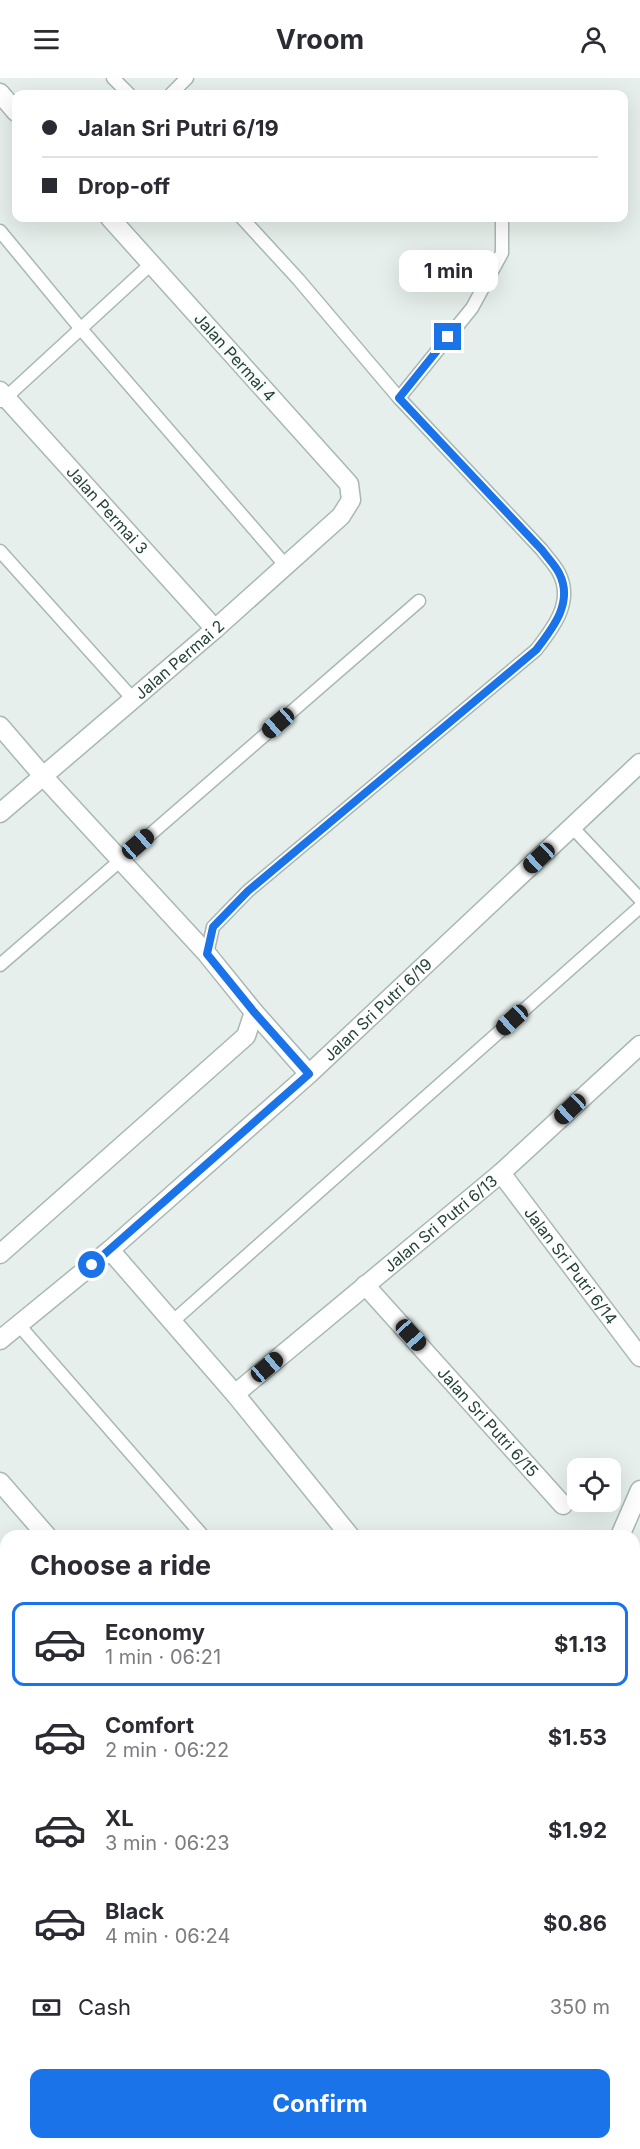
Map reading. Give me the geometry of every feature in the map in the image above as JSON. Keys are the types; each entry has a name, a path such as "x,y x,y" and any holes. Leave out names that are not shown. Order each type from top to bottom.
{"street":[{"path":"0,93 12,107"},
{"name":"Jalan Permai 4","path":"114,222 349,484 351,500"},
{"name":"Jalan Permai 3","path":"2,397 215,629"},
{"name":"Jalan Permai 2","path":"0,813 286,566 341,516 351,500"},
{"path":"0,726 207,954 309,1074"},
{"name":"Jalan Sri Putri 6/19","path":"0,1340 110,1250 309,1074 640,763"},
{"path":"0,1254 246,1036 254,1012"},
{"name":"Jalan Sri Putri 6/13","path":"235,1394 501,1173 640,1045"},
{"name":"Jalan Sri Putri 6/14","path":"501,1173 640,1357"},
{"path":"110,1250 235,1394 345,1530"},
{"name":"Jalan Sri Putri 6/15","path":"365,1285 563,1504"},
{"path":"0,1482 42,1530"},
{"path":"623,1530 640,1490"}],"lane":[{"path":"113,78 125,90"},
{"path":"175,90 187,78"},
{"path":"207,954 213,927 248,891 536,650 556,624 565,597 560,573 542,550 399,398 298,279 246,222"},
{"path":"399,398 472,308 502,253 502,222"},
{"path":"0,231 81,329 286,566"},
{"path":"2,397 81,329 151,264"},
{"path":"0,551 133,699"},
{"path":"0,965 419,602"},
{"path":"572,827 640,899"},
{"path":"172,1322 640,907"},
{"path":"18,1324 198,1530"}],"route":[{"path":"92,1265 309,1074 207,954 213,927 248,891 536,650 556,624 565,597 560,573 542,550 399,398 448,337"}]}
